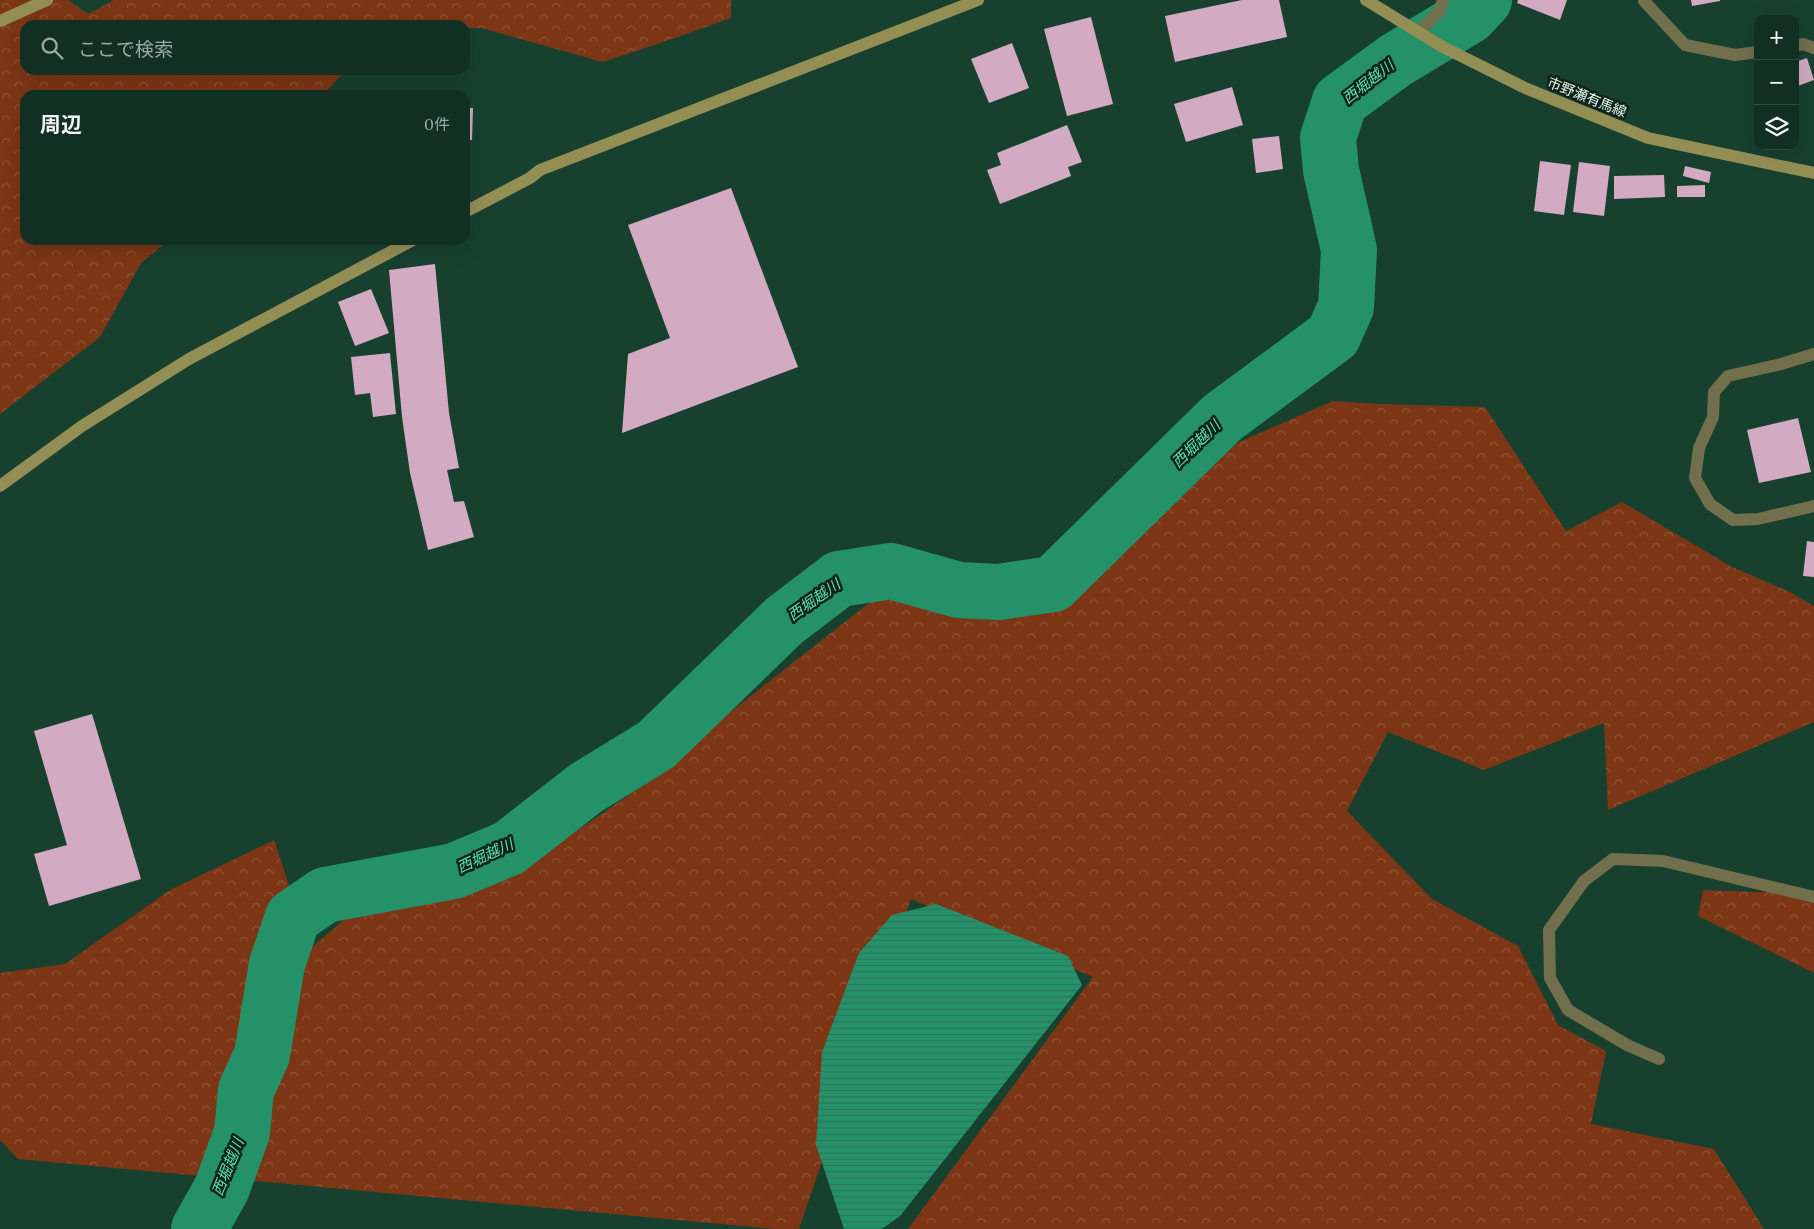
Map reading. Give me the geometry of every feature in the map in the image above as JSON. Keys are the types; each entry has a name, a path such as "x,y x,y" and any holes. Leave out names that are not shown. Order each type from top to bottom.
{"street":[{"path":"0,21 47,0"},
{"path":"470,209 530,178 540,170 978,0"},
{"name":"市野瀬有馬線","path":"1366,0 1441,46 1525,88 1648,138 1814,173"},
{"path":"1418,32 1439,12 1443,0"},
{"path":"1644,2 1685,45 1735,55 1754,53"},
{"path":"1799,45 1803,44 1814,48"},
{"path":"0,486 82,426 189,359 404,245"},
{"path":"1814,354 1781,364 1728,376 1714,392 1713,417 1699,448 1695,478 1710,504 1733,520 1758,519 1814,506"},
{"path":"1659,1059 1627,1045 1568,1010 1550,978 1549,930 1584,881 1613,859 1663,861 1814,897"}],"green space":[{"path":"0,0 68,0 88,14 114,0 731,0 731,18 603,62 481,28 470,28 470,20 20,20 20,75 341,75 328,90 20,90 20,245 163,245 141,263 100,337 0,414"},
{"path":"1333,401 1485,407 1566,531 1622,502 1732,567 1788,591 1814,606 1814,722 1608,810 1604,723 1484,770 1388,732 1347,811 1432,899 1518,946 1558,1025 1606,1051 1591,1124 1714,1149 1764,1229 908,1229 1093,977 911,899 799,1229 775,1229 18,1159 0,1140 0,973 65,964 170,890 274,840 310,949 347,917 436,890 556,845 629,795 680,740 729,713 878,596 1079,597 1198,460"},
{"path":"1703,890 1814,894 1814,973 1698,916"}],"shaded area":[{"path":"936,904 1068,956 1082,985 900,1216 882,1229 844,1229 816,1145 822,1052 859,953 892,915"}],"building":[{"path":"1242,0 1279,0 1287,37 1175,62 1165,16"},
{"path":"1518,0 1567,0 1560,20 1517,3"},
{"path":"1691,0 1720,0 1720,1 1692,6"},
{"path":"1091,17 1113,104 1067,116 1044,29"},
{"path":"1012,43 1029,88 989,103 971,59"},
{"path":"1807,58 1814,80 1799,86 1799,61"},
{"path":"1232,87 1243,125 1186,142 1174,104"},
{"path":"470,108 473,108 472,140 470,140"},
{"path":"1067,125 1082,162 1068,167 1071,176 1000,204 987,170 1001,165 997,153"},
{"path":"1279,136 1283,169 1256,173 1252,139"},
{"path":"1540,161 1571,165 1564,215 1534,211"},
{"path":"1579,162 1610,166 1604,216 1573,212"},
{"path":"1685,166 1711,172 1709,183 1683,176"},
{"path":"1664,175 1665,197 1614,199 1614,176"},
{"path":"1705,185 1705,197 1677,197 1677,186"},
{"path":"731,188 798,367 622,433 628,354 670,338 628,225"},
{"path":"435,264 449,413 459,468 447,470 454,502 464,501 474,537 428,550 410,473 402,417 389,270"},
{"path":"371,289 389,333 355,346 338,302"},
{"path":"390,353 396,414 373,417 370,393 355,395 351,357"},
{"path":"1798,418 1811,472 1759,483 1747,430"},
{"path":"1807,541 1814,542 1814,577 1803,576"},
{"path":"92,714 141,879 49,906 34,854 67,845 34,731"}],"waterway":[{"name":"西堀越川","path":"199,1229 222,1188 242,1132 246,1090 262,1055 277,964 293,917 325,895 454,871 509,848 586,788 656,745 784,621 839,579 891,571 959,590 998,592 1053,584 1222,418 1333,336 1346,307 1349,250 1331,170 1328,138 1340,101 1396,60 1469,16 1484,0"}]}
